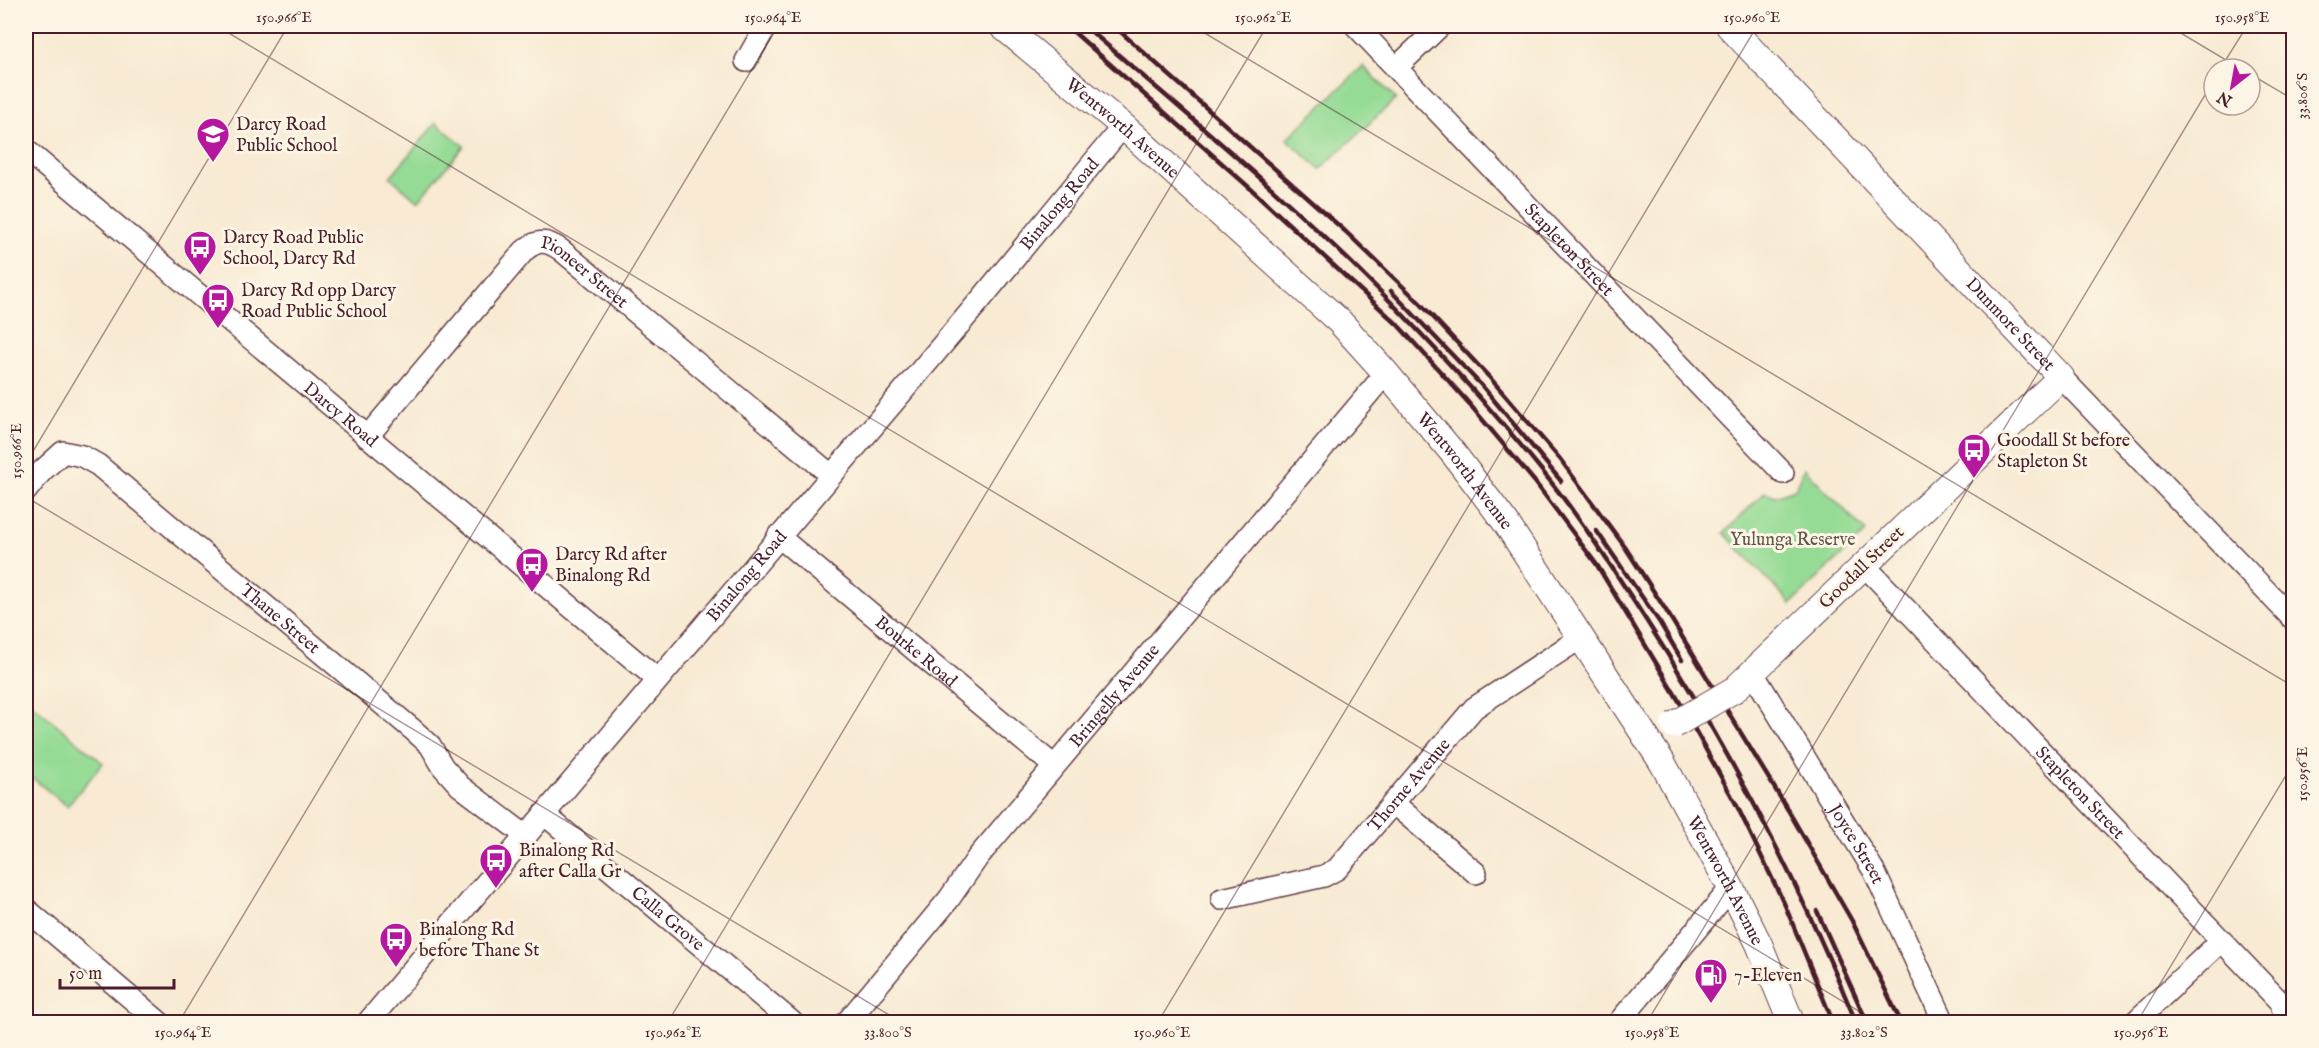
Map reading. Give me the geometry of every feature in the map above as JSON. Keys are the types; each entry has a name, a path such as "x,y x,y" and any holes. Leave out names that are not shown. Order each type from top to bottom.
{"main road":[{"name":"Wentworth Avenue","path":"1002,26 1123,126 1340,322 1453,453 1506,523 1649,740 1731,888 1759,944 1791,1023"},
{"name":"Dunmore Street","path":"1729,26 2061,377"},
{"name":"Goodall Street","path":"1649,740 1744,681 2061,377"}],"street":[{"path":"746,61 766,26"},
{"name":"Stapleton Street","path":"1356,26 1783,473"},
{"path":"1396,68 1440,26"},
{"name":"Binalong Road","path":"368,1023 986,293 1123,126"},
{"name":"Darcy Road","path":"26,150 657,679"},
{"name":"Pioneer Street","path":"366,436 530,244 540,241 551,243 561,250 831,475"},
{"name":"Bringelly Avenue","path":"847,1023 949,900 978,857 1386,373"},
{"name":"Dunmore Street","path":"2061,377 2294,620"},
{"name":"Thane Street","path":"26,491 42,471 63,452 82,456 98,465 412,729 430,745 443,767 460,786 526,836"},
{"name":"Bourke Road","path":"778,536 1054,766"},
{"name":"Stapleton Street","path":"1864,565 2221,941 2284,1013"},
{"name":"Thorne Avenue","path":"1222,899 1331,873 1343,863 1474,708 1582,637"},
{"name":"Joyce Street","path":"1744,681 1874,871 1944,1023"},
{"path":"1393,803 1476,873"},
{"name":"Calla Grove","path":"544,814 792,1023"},
{"path":"1619,1023 1731,888"},
{"path":"26,909 159,1023"},
{"path":"2135,1023 2221,941"}],"green space":[{"path":"1363,66 1396,99 1320,169 1287,139"},
{"path":"436,123 464,146 418,201 390,177"},
{"name":"Yulunga Reserve","path":"1804,468 1866,532 1791,604 1724,533 1765,492 1775,496 1795,489"},
{"path":"26,699 103,763 67,806 26,773"}],"railway":[{"path":"1067,26 1251,189 1397,324 1466,400 1535,482 1597,565 1679,701 1736,804 1784,903 1833,1022"},
{"path":"1085,26 1291,205 1369,280 1425,337 1527,452 1557,490 1597,545 1646,620 1733,766 1811,918 1856,1022"},
{"path":"1114,26 1345,231 1419,302 1491,379 1560,459 1625,547 1788,810 1852,921 1901,1022"},
{"path":"1391,291 1483,387 1561,481"},
{"path":"1596,530 1660,623 1682,660"},
{"path":"1817,911 1867,1022"}],"place":[{"name":"Darcy Road Public School","path":"213,163"},
{"name":"Darcy Road Public School, Darcy Rd","path":"200,276"},
{"name":"Darcy Rd opp Darcy Road Public School","path":"218,329"},
{"name":"Goodall St before Stapleton St","path":"1974,479"},
{"name":"Darcy Rd after Binalong Rd","path":"532,593"},
{"name":"Binalong Rd after Calla Gr","path":"496,889"},
{"name":"Binalong Rd before Thane St","path":"396,968"},
{"name":"7-Eleven","path":"1711,1004"}]}
